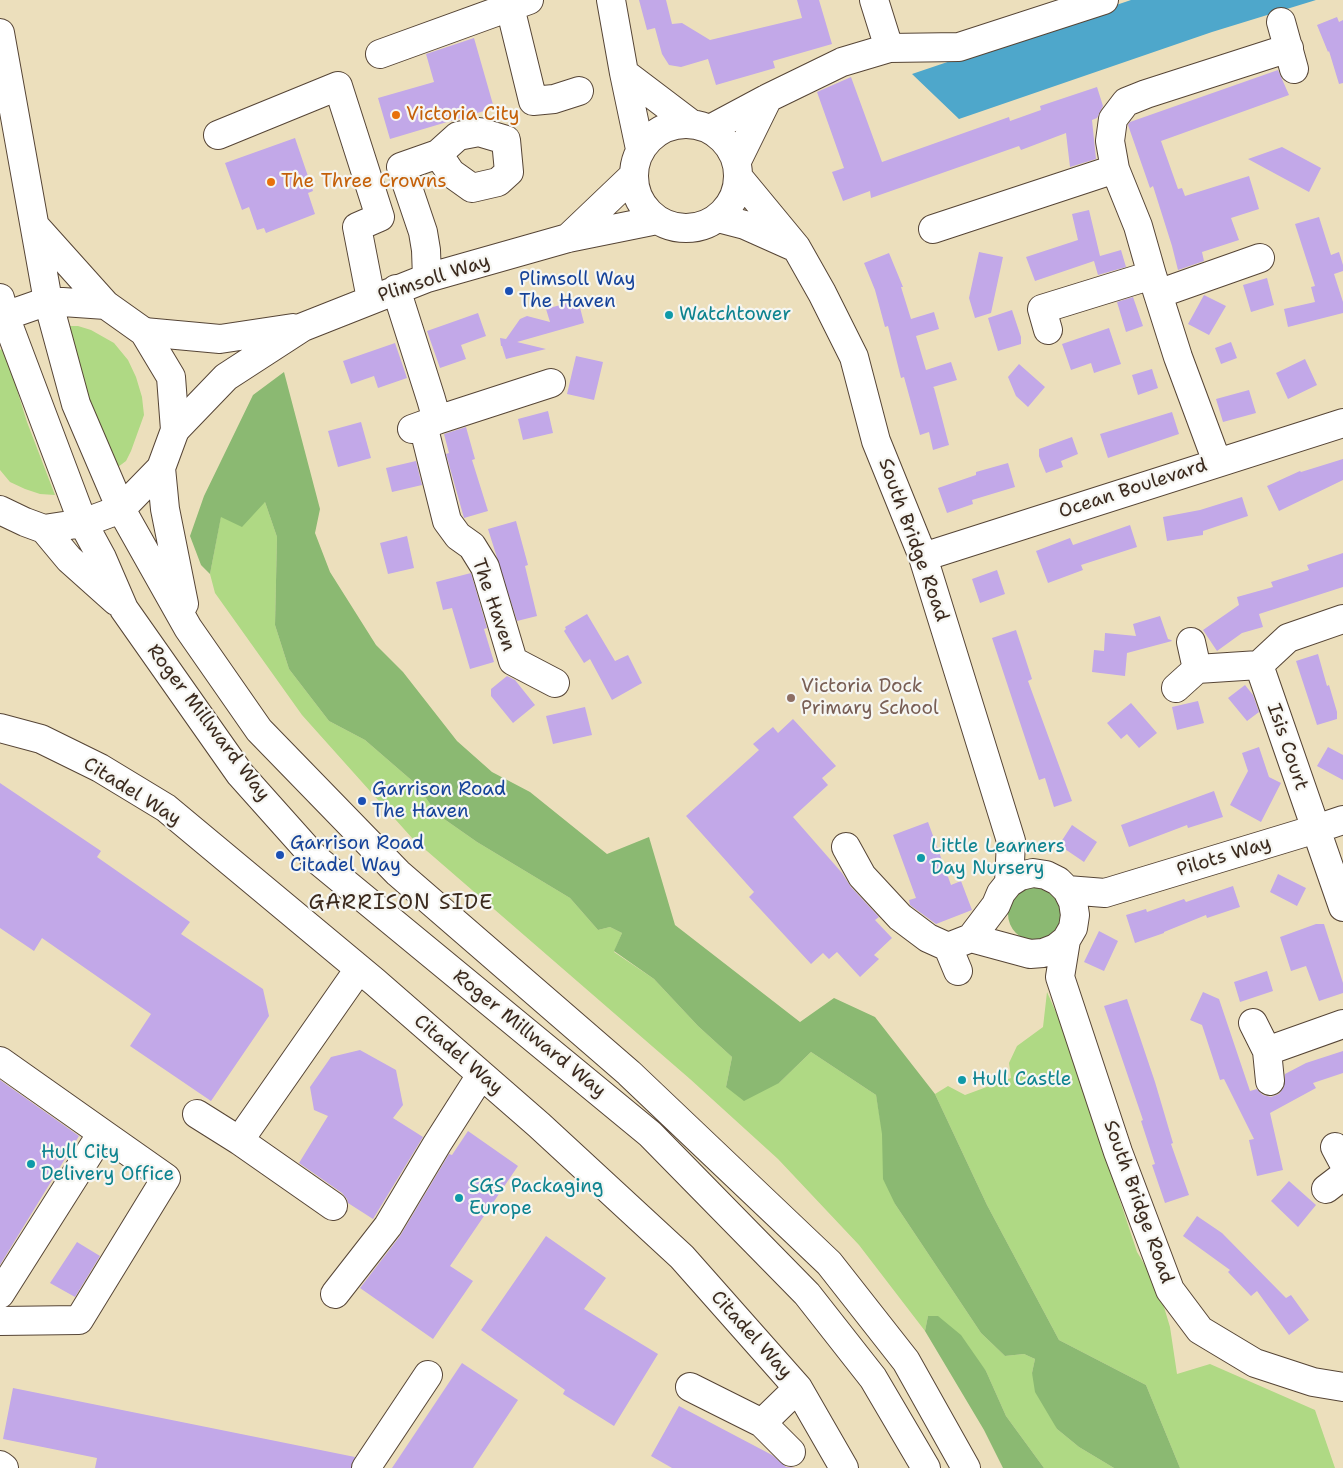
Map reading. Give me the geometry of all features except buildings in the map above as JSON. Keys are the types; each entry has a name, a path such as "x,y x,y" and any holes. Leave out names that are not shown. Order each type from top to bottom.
{"main road":[{"path":"611,0 640,149"},
{"path":"874,0 889,48"},
{"path":"768,98 738,170 736,193 729,206 718,218 704,225 688,228 672,226 657,220 644,208 636,193 633,176 635,162 640,149 662,129 675,124 700,126 768,98 842,62 889,48 959,47 1104,0"},
{"path":"380,54 520,4 533,101 554,99 579,91"},
{"name":"Roger Millward Way","path":"0,32 48,300 76,404 121,509 188,628 259,730 398,873 629,1073 829,1263 906,1360 960,1457"},
{"path":"1217,462 1178,357 1138,226 1115,169 1110,141 1113,118 1126,102 1288,46"},
{"path":"624,73 700,126 722,137 731,148 738,170"},
{"path":"218,135 338,86 380,217 357,227 371,299"},
{"path":"427,278 423,232 401,167 438,154"},
{"path":"933,229 1115,169"},
{"name":"South Bridge Road","path":"738,170 796,247 822,293 854,357 876,441 923,557 1011,841 1002,894"},
{"name":"Plimsoll Way","path":"568,238 633,176"},
{"path":"718,218 745,225 796,247"},
{"name":"Plimsoll Way","path":"175,430 226,378 302,327 427,278 568,238 657,220"},
{"path":"0,510 44,529 83,523 121,509 161,468 175,430 171,378 144,332 106,304 36,227"},
{"path":"423,232 448,254 494,259"},
{"path":"1048,330 1042,309 1155,285 1260,258"},
{"name":"The Haven","path":"396,289 431,399 424,425 447,522 458,536 472,546 485,568 513,661 555,683"},
{"path":"2,311 48,300 106,304"},
{"name":"Roger Millward Way","path":"2,311 83,523 102,558 124,609 240,774 315,858 650,1134 807,1294 873,1378 924,1465"},
{"name":"Plimsoll Way","path":"144,332 220,339 302,327"},
{"path":"424,425 551,384"},
{"name":"Ocean Boulevard","path":"923,557 1343,423"},
{"name":"Roger Millward Way","path":"161,468 165,509 188,628"},
{"name":"Roger Millward Way","path":"44,529 69,558 124,609"},
{"path":"1176,688 1197,669 1259,664 1288,638 1343,619"},
{"path":"1191,642 1197,669"},
{"name":"Isis Court","path":"1259,664 1343,907"},
{"name":"Citadel Way","path":"0,728 41,739 100,768 166,808 359,969 481,1075 682,1257 798,1388 844,1468"},
{"name":"Pilots Way","path":"1057,883 1105,893 1316,830 1343,820"},
{"name":"South Bridge Road","path":"1011,841 1057,883"},
{"path":"846,847 862,876 900,917 928,938 959,952 1043,953 1056,948 1105,893"},
{"path":"959,952 1002,894 1020,876 1033,874 1057,883 1073,902 1075,915 1069,934"},
{"path":"1002,894 995,918 999,931 1006,942 1060,977"},
{"name":"South Bridge Road","path":"1069,934 1060,977 1118,1152 1170,1290 1200,1330 1255,1363 1313,1382 1343,1387"},
{"path":"240,1141 359,969"},
{"path":"1253,1023 1266,1051 1270,1081"},
{"path":"1266,1051 1343,1024"},
{"path":"0,1061 166,1178 79,1320 0,1321"},
{"path":"336,1294 388,1226 481,1075"},
{"path":"197,1114 240,1141 334,1206"},
{"path":"0,1294 102,1133"},
{"path":"366,1468 428,1375"},
{"path":"690,1387 762,1423 791,1452"},
{"path":"762,1423 798,1388"},
{"path":"0,1466 4,1468"}],"green space":[{"path":"64,326 78,326 91,330 114,343 128,360 136,377 142,397 144,415 126,461 114,470"},
{"path":"4,348 27,422 55,495 40,494 25,489 10,482 0,470 0,350"},
{"path":"284,372 320,509 315,533 330,572 376,645 403,672 457,741 492,772 530,792 607,854 649,837 675,925 800,1022 834,998 875,1017 935,1094 987,1205 1059,1340 1146,1385 1180,1468 1114,1468 1079,1447 1057,1429 1035,1392 1032,1373 1035,1359 1024,1354 1005,1356 981,1333 895,1204 883,1179 882,1134 876,1095 811,1052 779,1083 744,1101 726,1087 732,1057 698,1026 654,979 614,951 622,933 610,927 598,930 570,898 477,842 437,814 417,785 365,740 329,721 289,669 275,625 277,537 265,502 242,527 221,517 210,574 201,565 190,536 204,496 253,395"},
{"path":"265,502 277,537 275,625 289,669 329,721 365,740 417,785 437,814 477,842 570,898 598,930 610,927 622,933 614,952 654,979 698,1026 732,1057 726,1087 779,1083 811,1052 876,1095 895,1204 981,1333 1005,1356 1024,1354 1035,1359 1032,1373 1057,1429 1079,1447 1114,1468 1044,1468 1006,1416 986,1371 928,1316 925,1331 859,1245 778,1159 690,1079 412,838 302,715 215,593 210,574 221,516"},
{"path":"1030,887 1040,887 1054,895 1060,904 1062,914 1060,924 1054,933 1040,941 1030,941 1020,936 1013,929 1008,919 1008,909 1013,899 1020,892"},
{"path":"1047,992 1063,1028 1137,1252 1158,1287 1170,1327 1177,1374 1210,1364 1315,1410 1335,1468 1180,1468 1146,1385 1059,1340 987,1205 935,1094 948,1086 965,1095 1011,1078 1009,1063 1017,1046 1043,1027"},
{"path":"928,1316 938,1316 961,1335 986,1371 1006,1416 1044,1468 1003,1468 984,1430 925,1331"}],"water":[{"path":"1131,0 1316,0 1212,32 959,119 912,74"}],"place":[{"name":"Victoria City","path":"396,115"},
{"name":"The Three Crowns","path":"271,182"},
{"name":"Plimsoll Way The Haven","path":"509,291"},
{"name":"Watchtower","path":"669,315"},
{"name":"Victoria Dock Primary School","path":"791,698"},
{"name":"Garrison Road The Haven","path":"362,801"},
{"name":"Garrison Road Citadel Way","path":"280,855"},
{"name":"Little Learners Day Nursery","path":"921,858"},
{"name":"Hull Castle","path":"962,1080"},
{"name":"Hull City Delivery Office","path":"31,1164"},
{"name":"SGS Packaging Europe","path":"459,1198"}],"district":[{"name":"GARRISON SIDE","path":"401,904"}]}
